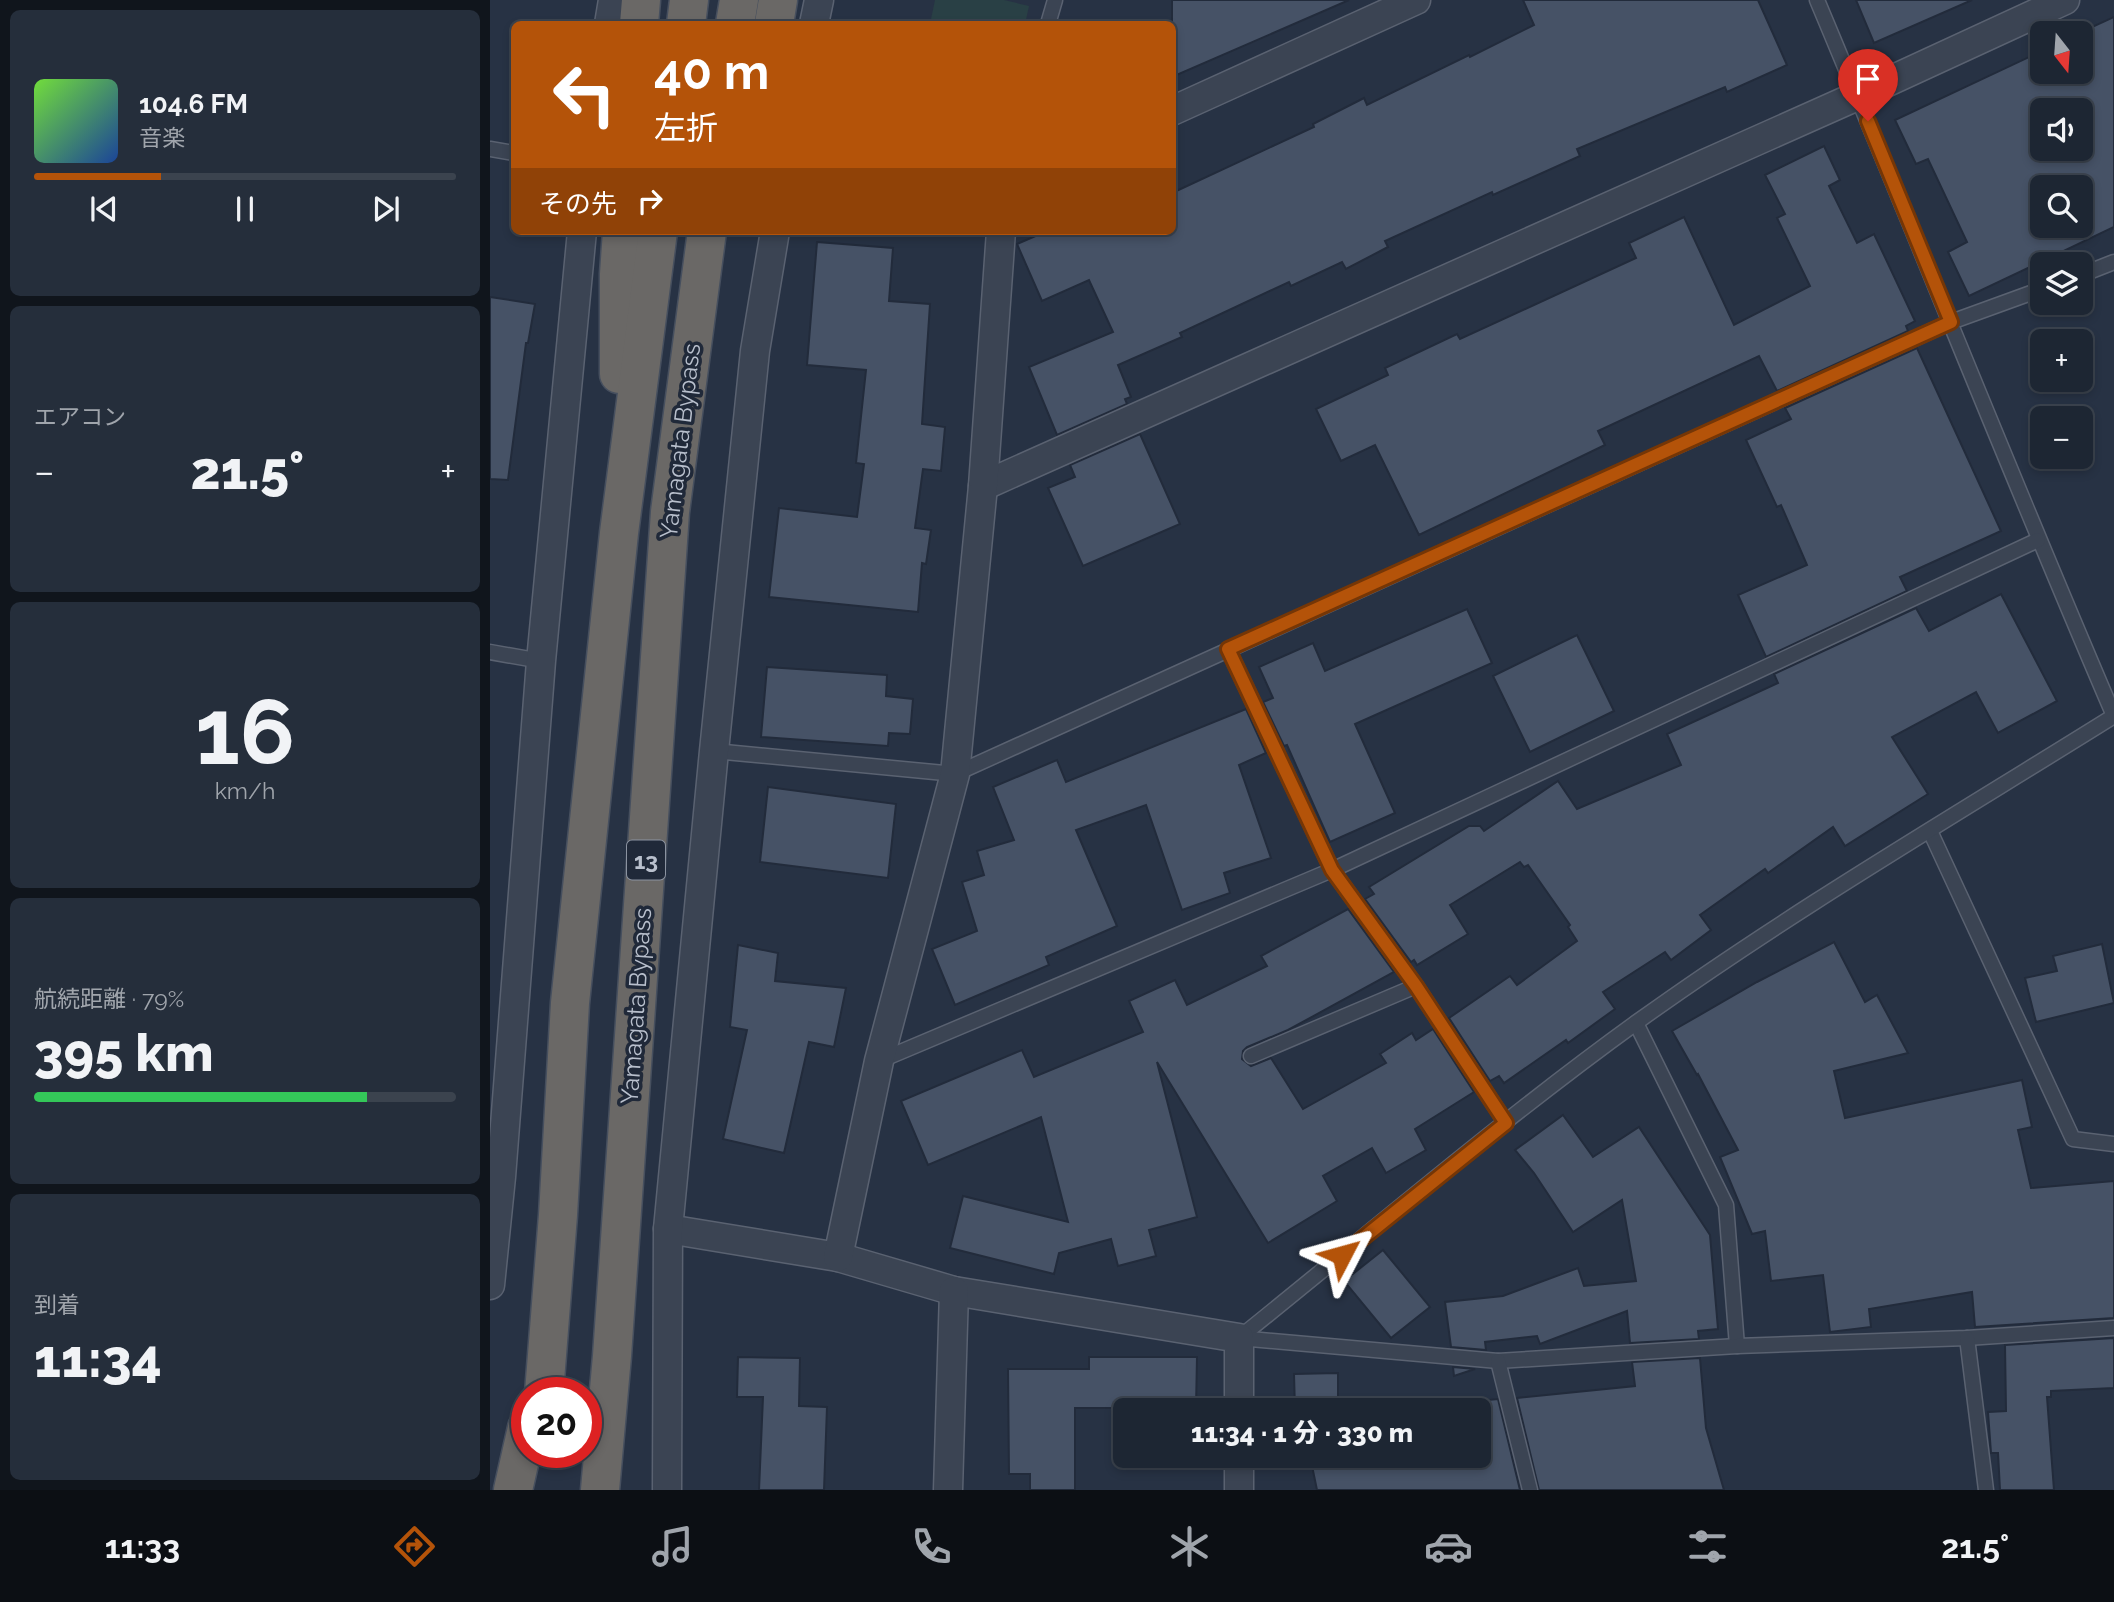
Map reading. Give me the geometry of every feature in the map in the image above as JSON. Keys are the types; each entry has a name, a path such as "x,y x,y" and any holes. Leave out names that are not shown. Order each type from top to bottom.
{"highway":[{"path":"639,21 641,0"},
{"path":"686,21 690,0"},
{"path":"774,21 778,0"},
{"path":"620,533 619,274 622,235"},
{"name":"Yamagata Bypass","path":"545,1377 558,1215 570,1003 620,533 657,235"},
{"name":"Yamagata Bypass","path":"600,1490 612,1356 670,512 707,235"},
{"path":"670,512 733,235"},
{"path":"538,1377 548,1331"},
{"path":"612,1356 621,1490"},
{"path":"513,1490 518,1468"},
{"path":"537,1490 538,1468"}],"street":[{"path":"610,21 613,0"},
{"path":"815,21 819,0"},
{"path":"1176,109 1416,0"},
{"path":"983,486 1857,96 2065,0"},
{"path":"490,1285 496,1175 582,235"},
{"path":"667,1490 668,1229 755,351 774,235"},
{"path":"838,1257 879,1061 955,774 983,486 1001,235"},
{"path":"668,1229 838,1257 954,1291 1239,1338 1239,1398"},
{"path":"948,1490 954,1291"},
{"path":"1239,1468 1239,1490"}],"lane":[{"path":"1049,21 1055,0"},
{"path":"1239,1338 1506,1123 1636,1023 1774,928 2114,716 2038,540 1817,0"},
{"path":"490,149 511,152"},
{"path":"2093,270 2114,262"},
{"path":"714,751 955,774 1951,322 2030,293"},
{"path":"879,1061 1332,870 2038,540"},
{"path":"1228,649 1332,870 1416,986 1506,1123"},
{"path":"490,652 541,661"},
{"path":"1930,831 2073,1139 2114,1144"},
{"path":"1251,1056 1416,986"},
{"path":"1636,1023 1726,1205 1737,1346"},
{"path":"1239,1338 1498,1362 1737,1346 1967,1338 2114,1328"},
{"path":"1967,1338 1986,1490"},
{"path":"1498,1362 1530,1490"}],"green space":[{"path":"935,0 1004,0 1029,6 1026,21 931,21"}],"building":[{"path":"1172,0 1349,0 1176,75 1176,21 1172,21"},
{"path":"1523,0 1758,0 1787,65 1727,92 1725,87 1577,149 1580,156 1493,195 1492,192 1385,241 1388,247 1346,269 1342,262 1291,286 1289,282 1180,333 1182,337 1118,365 1131,397 1125,399 1127,404 1057,435 1029,367 1113,332 1089,280 1042,301 1017,244 1038,235 1176,235 1176,191 1314,127 1313,124 1364,98 1367,105 1534,25"},
{"path":"1856,0 1972,0 1874,43"},
{"path":"2114,17 2114,227 2093,237 2093,175 2030,175 2030,238 2091,238 2061,252 2030,252 2030,267 1969,296 1948,252 1967,242 1928,159 1916,164 1895,120 2030,57 2030,84 2093,84 2093,27"},
{"path":"1824,146 1840,180 1829,186 1857,243 1874,234 1915,321 1906,326 1908,331 1777,391 1759,356 1598,431 1605,445 1419,535 1375,445 1341,461 1316,409 1388,375 1385,368 1457,334 1460,339 1636,258 1629,243 1684,217 1734,325 1810,286 1777,218 1785,214 1765,175"},
{"path":"817,242 893,248 889,301 930,304 922,424 945,427 941,471 923,469 915,528 931,530 926,564 922,563 918,612 769,597 779,508 857,517 864,464 856,463 866,370 807,365"},
{"path":"490,297 535,304 526,343 508,480 490,479"},
{"path":"1917,348 2001,531 1900,577 1907,591 1766,657 1738,595 1807,565 1781,505 1777,507 1746,440 1791,419 1785,408"},
{"path":"1140,434 1180,524 1083,566 1048,488 1075,477 1070,465"},
{"path":"2001,594 2057,701 1998,733 1976,692 1892,737 1928,794 1845,846 1833,827 1768,873 1765,869 1700,915 1711,930 1671,960 1665,952 1603,992 1615,1009 1568,1043 1566,1040 1504,1083 1499,1076 1490,1081 1449,1018 1510,976 1517,985 1577,941 1568,927 1570,925 1528,865 1524,867 1520,862 1450,905 1468,934 1417,965 1414,960 1411,962 1365,899 1374,894 1369,887 1469,826 1480,826 1484,831 1558,781 1577,809 1681,765 1667,734 1778,683 1774,674 1916,608 1929,631"},
{"path":"1467,609 1492,663 1355,724 1395,813 1330,842 1287,745 1284,746 1263,702 1273,698 1259,667 1313,643 1325,671"},
{"path":"1577,635 1614,711 1530,752 1493,676"},
{"path":"767,667 887,675 886,696 913,699 910,734 889,733 888,746 761,737"},
{"path":"1246,709 1266,753 1239,765 1271,858 1224,873 1230,893 1182,910 1146,805 1076,830 1117,926 1046,957 1049,965 955,1005 932,949 977,931 962,882 984,875 977,851 1014,840 993,787 1057,760 1066,782"},
{"path":"768,787 896,804 888,878 760,862"},
{"path":"1348,909 1394,972 1288,1030 1247,1047 1243,1051 1242,1059 1251,1066 1271,1058 1303,1109 1386,1063 1380,1054 1412,1033 1416,1040 1433,1029 1474,1092 1415,1129 1426,1150 1386,1173 1372,1148 1323,1176 1337,1201 1268,1243 1157,1062 1197,1217 1149,1230 1156,1256 1118,1266 1111,1239 1059,1253 1054,1274 950,1248 963,1196 1068,1222 1041,1117 928,1165 901,1101 1022,1050 1034,1077 1143,1032 1129,1001 1175,980 1187,1005 1267,966 1261,956"},
{"path":"1834,942 1865,1002 1877,995 1908,1053 1834,1071 1845,1118 2022,1080 2032,1127 2018,1130 2031,1188 2114,1181 2114,1318 1975,1327 1972,1292 1869,1309 1871,1327 1830,1332 1823,1275 1771,1281 1765,1231 1752,1234 1720,1157 1738,1150 1672,1031"},
{"path":"2102,944 2114,1003 2036,1022 2025,978 2057,971 2053,956"},
{"path":"738,945 778,953 775,981 846,988 834,1047 809,1042 784,1153 723,1139 747,1030 730,1027"},
{"path":"1563,1115 1593,1157 1639,1127 1710,1235 1718,1329 1698,1331 1699,1339 1630,1343 1627,1311 1540,1344 1537,1336 1485,1342 1486,1350 1451,1347 1445,1302 1503,1296 1578,1268 1584,1286 1636,1281 1622,1200 1573,1232 1534,1173 1515,1150"},
{"path":"1383,1250 1430,1307 1391,1338 1344,1281"},
{"path":"2114,1338 2114,1388 2051,1391 2051,1397 2047,1397 2054,1490 2000,1490 1998,1453 1991,1453 1988,1412 2006,1411 2005,1345"},
{"path":"738,1357 800,1358 799,1406 827,1407 824,1490 759,1490 763,1397 737,1397"},
{"path":"1089,1357 1197,1357 1196,1398 1113,1398 1113,1408 1075,1408 1075,1490 1030,1490 1030,1474 1009,1474 1008,1369 1089,1369"},
{"path":"1700,1358 1706,1428 1724,1490 1539,1490 1517,1398 1635,1386 1632,1362"},
{"path":"1453,1367 1475,1369 1454,1376"},
{"path":"1338,1373 1338,1398 1295,1398 1294,1374"},
{"path":"1498,1399 1520,1490 1317,1490 1312,1468 1491,1468 1491,1400"}],"route":[{"path":"1342,1255 1506,1123 1416,986 1332,870 1228,649 1951,322 1868,121"}]}
